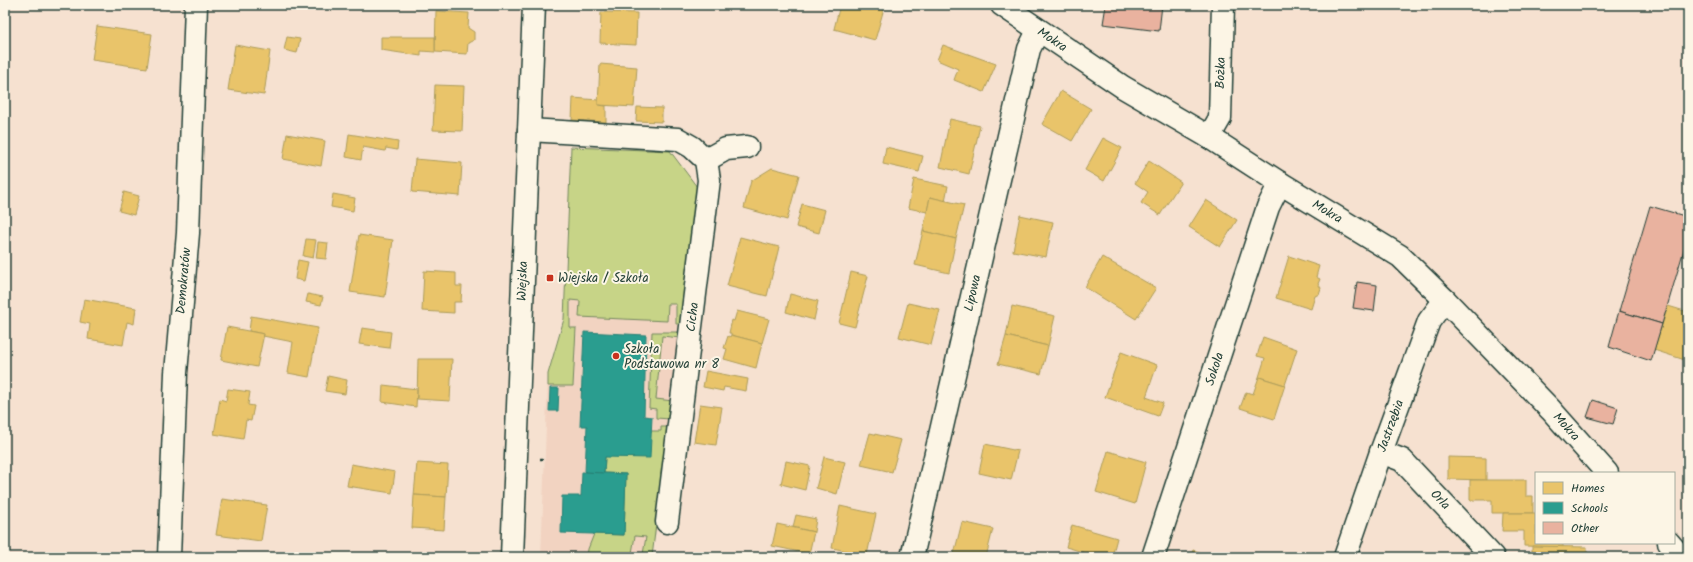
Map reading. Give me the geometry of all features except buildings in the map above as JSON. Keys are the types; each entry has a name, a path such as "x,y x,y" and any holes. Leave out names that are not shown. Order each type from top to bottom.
{"street":[{"name":"Demokratów","path":"169,557 176,373 188,233 196,5"},
{"name":"Wiejska","path":"512,557 534,5"},
{"name":"Mokra","path":"1002,5 1023,12 1038,31 1123,87 1209,137 1280,183 1400,256 1445,300 1551,410 1606,472"},
{"name":"Bożka","path":"1209,137 1220,118 1223,5"},
{"name":"Lipowa","path":"912,557 1029,49 1038,31"},
{"path":"529,130 678,139 692,147 706,160 726,149 747,147"},
{"name":"Cicha","path":"667,522 710,180 706,160"},
{"name":"Sokola","path":"1153,557 1268,207 1280,183"},
{"name":"Jastrzębia","path":"1345,557 1381,452 1429,321 1445,300"},
{"name":"Orla","path":"1381,452 1402,460 1493,557"},
{"path":"1670,544 1682,557"}],"path":[{"path":"540,459 545,459"}],"shaded area":[{"name":"Szkoła Podstawowa nr 8","path":"571,147 670,151 697,187 652,557 541,557 548,374 564,319"}],"green space":[{"path":"571,147 670,151 697,187 682,324 676,324 676,304 668,304 667,321 579,317 580,301 570,300 570,328 576,328 573,386 548,386 548,374 564,319"},
{"path":"652,332 681,332 680,338 662,336 656,399 673,401 670,419 656,418 656,409 649,408"},
{"path":"661,427 669,427 667,432 652,557 587,557 588,549 594,534 624,535 626,474 604,473 605,457 651,431 661,431","holes":["635,536 646,537 643,554 632,553"]}],"place":[{"name":"Wiejska / Szkoła","path":"550,278"},
{"name":"Szkoła Podstawowa nr 8","path":"616,356"}]}
